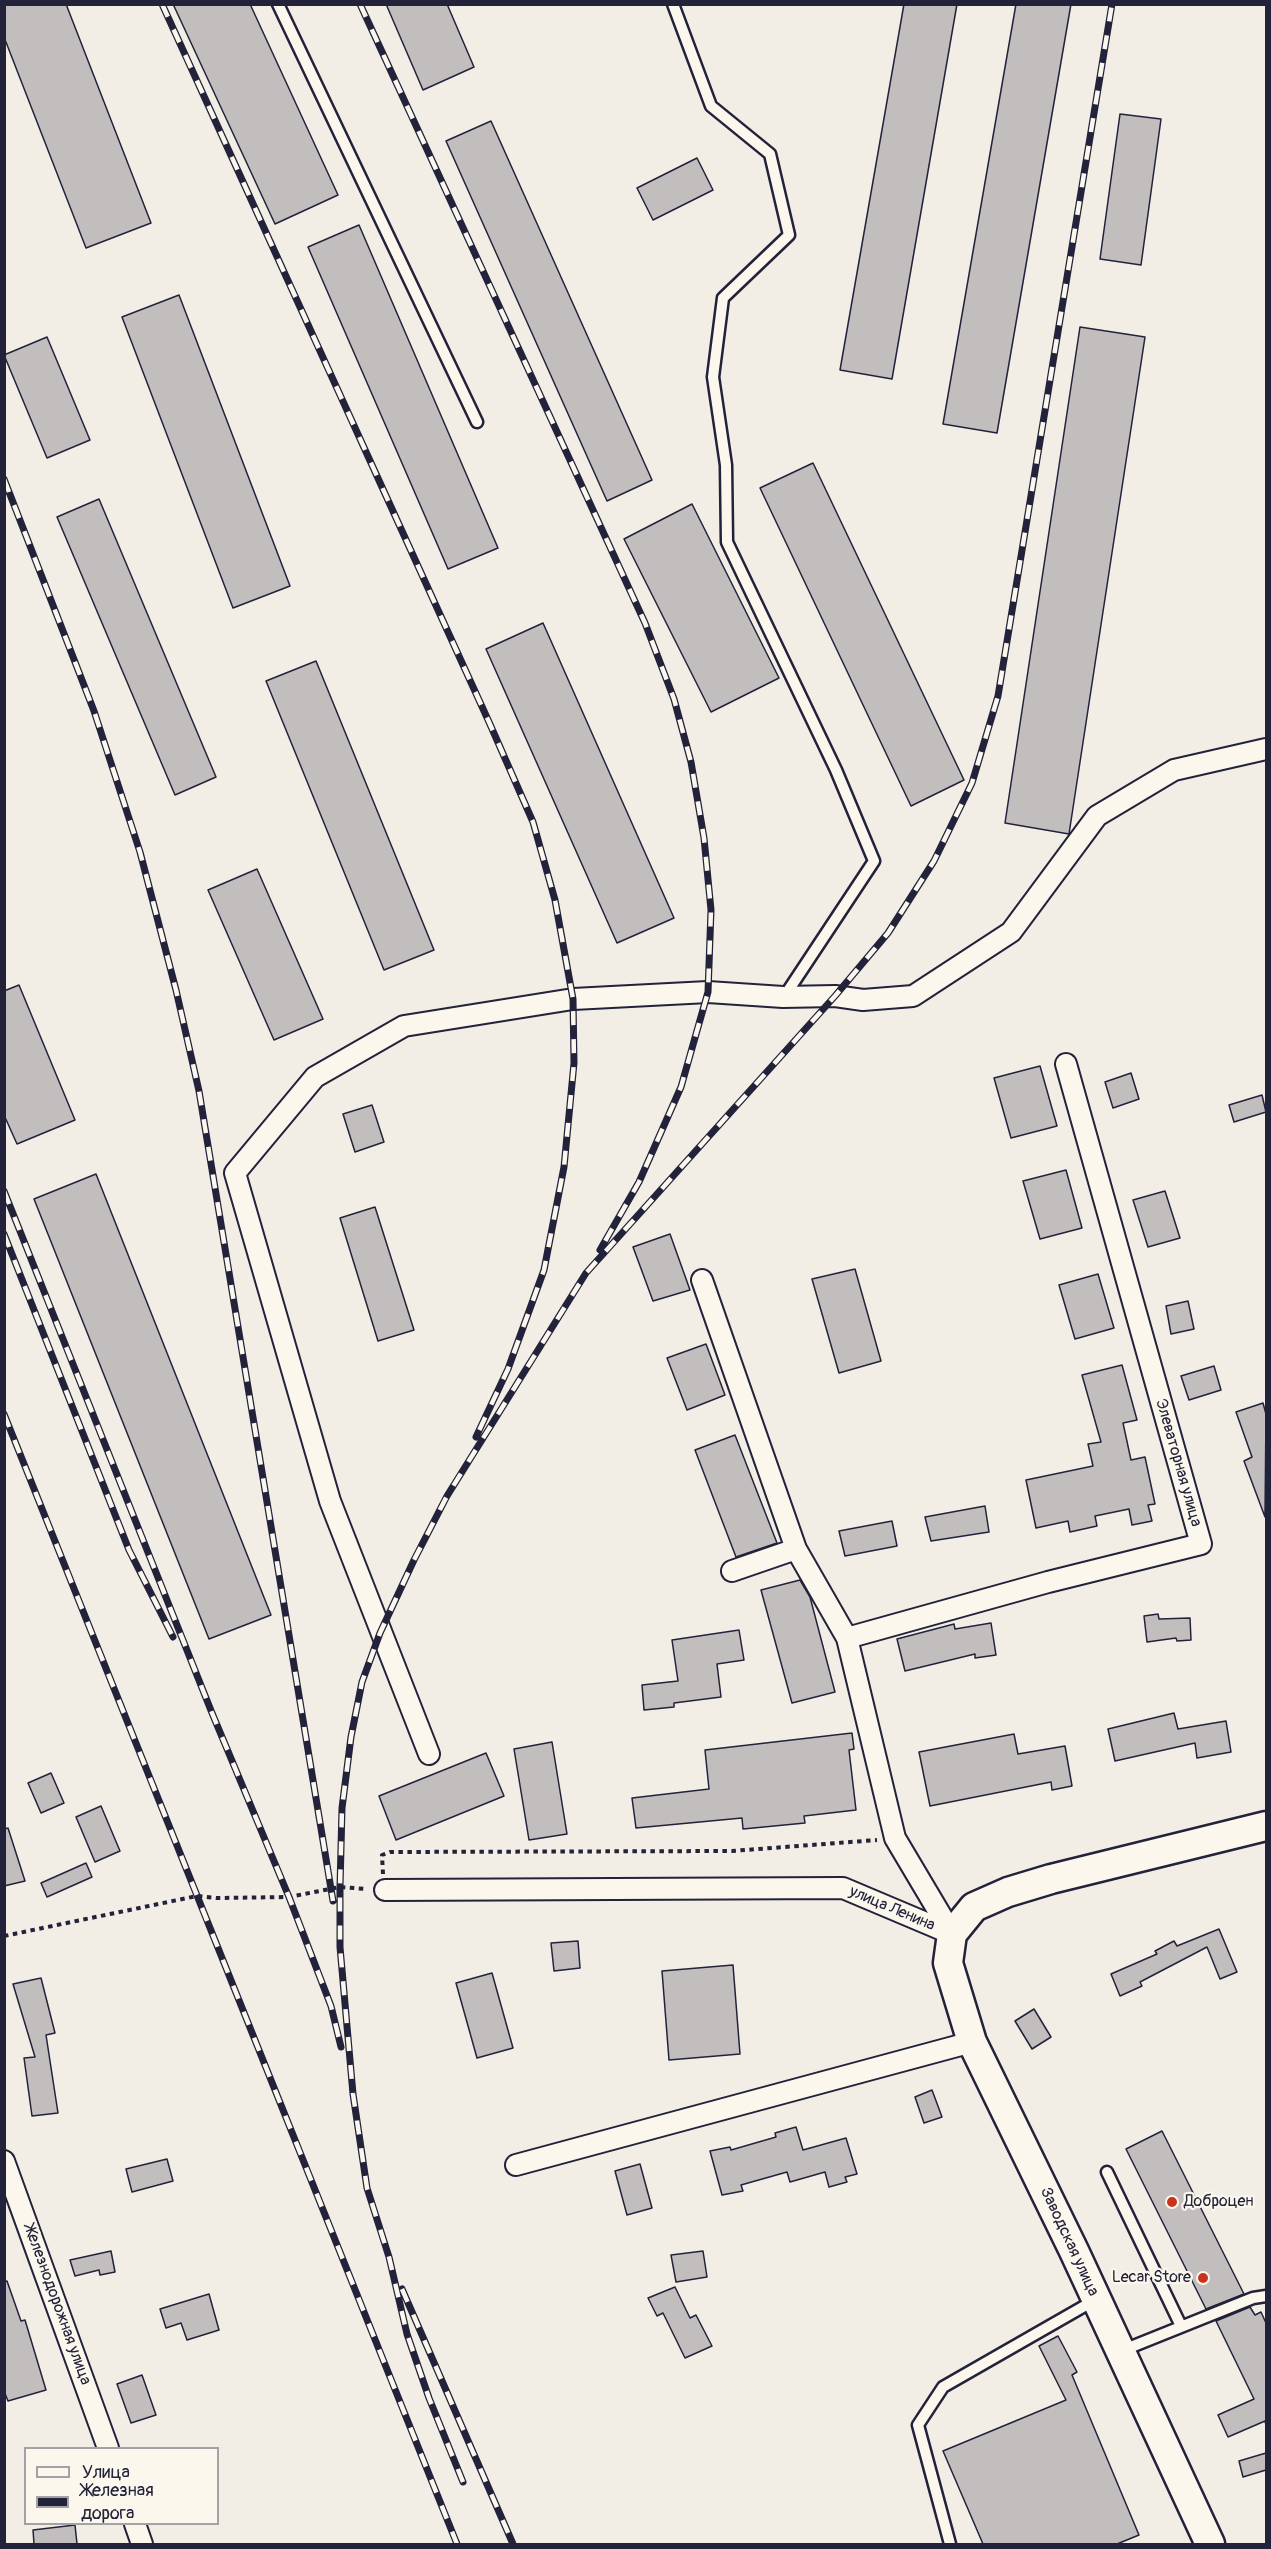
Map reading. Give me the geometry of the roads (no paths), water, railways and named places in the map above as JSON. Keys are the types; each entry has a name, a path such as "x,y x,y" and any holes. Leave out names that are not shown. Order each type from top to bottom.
{"main road":[{"name":"улица Ленина","path":"952,1934 974,1907 1008,1892 1051,1879 1266,1826"},
{"name":"Заводская улица","path":"952,1934 948,1963 972,2042 1210,2544"}],"street":[{"path":"429,1754 330,1501 235,1173 315,1077 404,1026 573,999 708,992 783,997 835,996 863,1000 913,996 1011,932 1097,816 1174,770 1266,749"},
{"name":"Элеваторная улица","path":"847,1638 1048,1582 1201,1544 1066,1065"},
{"path":"702,1280 796,1549 847,1638 895,1838 952,1934"},
{"path":"732,1571 796,1549"},
{"name":"улица Ленина","path":"385,1890 843,1888 952,1934"},
{"path":"516,2165 972,2042"},
{"name":"Железнодорожная улица","path":"4,2162 108,2447"},
{"path":"136,2525 142,2544"}],"lane":[{"path":"278,4 477,422"},
{"path":"673,4 711,106 770,154 789,235 723,298 713,377 726,465 727,542 836,770 874,861 783,997"},
{"path":"1107,2172 1180,2326"},
{"path":"1120,2351 1253,2298 1266,2296"},
{"path":"950,2544 918,2424 944,2387 1096,2300"}],"railway":[{"path":"162,4 533,822 555,900 573,999 574,1063 564,1167 544,1270 508,1369 476,1437"},
{"path":"360,4 645,623 674,699 691,762 704,838 711,910 708,992 681,1087 639,1182 600,1250"},
{"path":"463,2482 429,2398 407,2334 389,2257 367,2188 353,2094 340,1947 340,1887 342,1808 351,1737 362,1682 380,1633 447,1496 586,1273 835,996 888,933 934,861 972,783 998,696 1112,4"},
{"path":"4,479 94,711 140,852 176,990 199,1091 333,1901"},
{"path":"4,1191 212,1713 289,1897 331,2006 341,2047"},
{"path":"4,1234 129,1550 173,1637"},
{"path":"4,1414 457,2544"},
{"path":"402,2289 513,2544"}],"place":[{"name":"Доброцен","path":"1172,2202"},
{"name":"Lecar Store","path":"1203,2278"}]}
